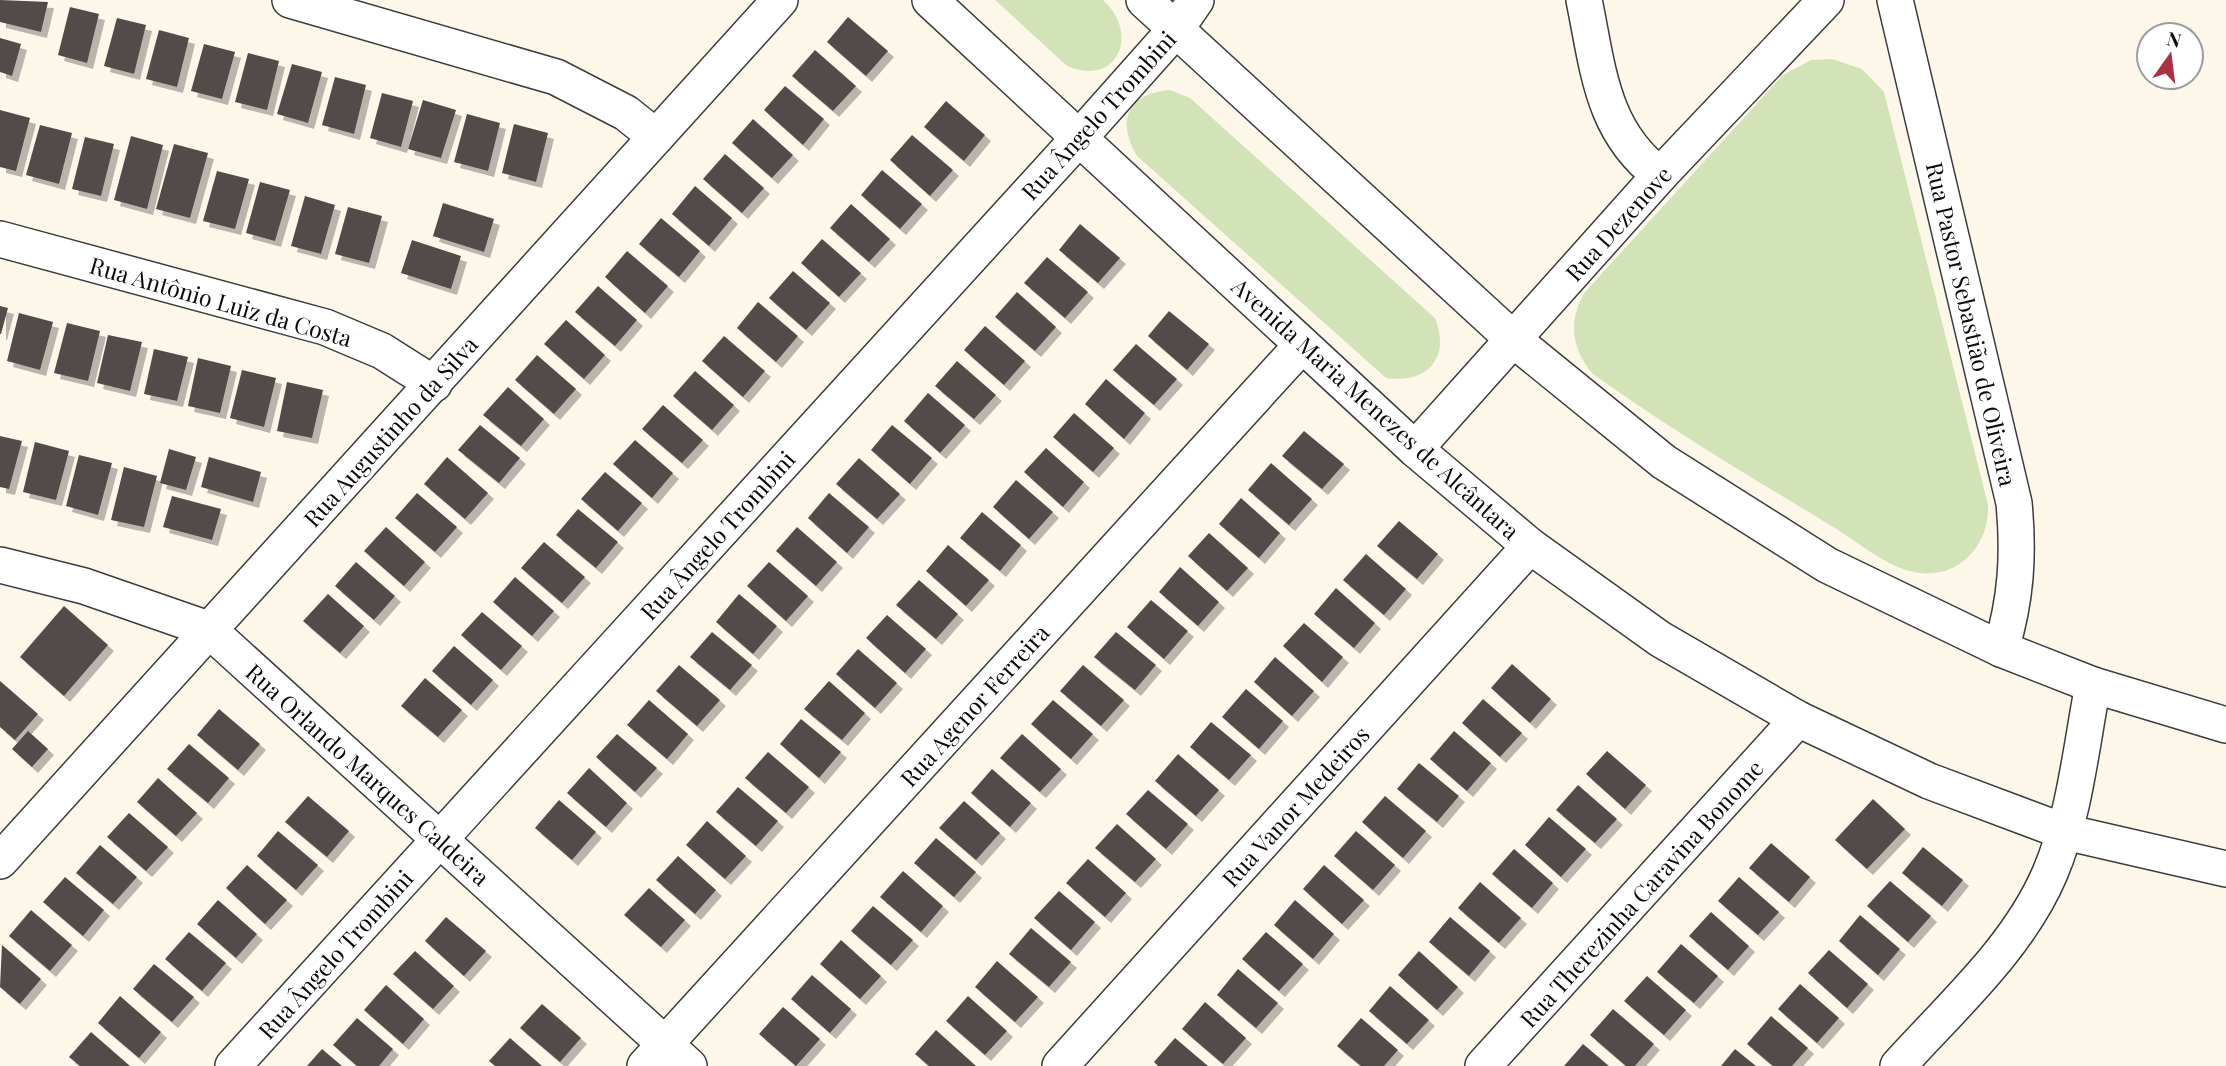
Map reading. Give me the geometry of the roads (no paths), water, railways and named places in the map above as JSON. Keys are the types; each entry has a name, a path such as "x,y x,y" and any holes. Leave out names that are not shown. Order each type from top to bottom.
{"street":[{"path":"290,0 556,77 626,113 656,137"},
{"name":"Rua Augustinho da Silva","path":"0,861 780,0"},
{"name":"Avenida Maria Menezes de Alcântara","path":"930,0 1415,449 1530,546 1660,639 1798,719 1929,781 2065,832 2226,869"},
{"path":"1144,0 1514,340 1664,462 1827,565 2001,649 2093,685 2226,725"},
{"name":"Rua Ângelo Trombini","path":"233,1066 1079,138 1176,29 1196,0"},
{"path":"1584,0 1603,89 1617,130 1643,163 1660,175"},
{"name":"Rua Dezenove","path":"1415,449 1660,175 1825,0"},
{"name":"Rua Pastor Sebastião de Oliveira","path":"1895,0 2014,503 2017,576 2012,612 2001,649"},
{"name":"Rua Antônio Luiz da Costa","path":"0,239 326,327 382,351 433,384"},
{"name":"Rua Agenor Ferreira","path":"666,1059 1302,345"},
{"name":"Rua Vanor Medeiros","path":"1060,1066 1530,546"},
{"name":"Rua Orlando Marques Caldeira","path":"0,565 83,586 208,629 440,839 666,1059"},
{"path":"1898,1066 2000,954 2028,916 2050,874 2065,832 2093,685"},
{"name":"Rua Therezinha Caravina Bonome","path":"1483,1066 1798,719"}]}
